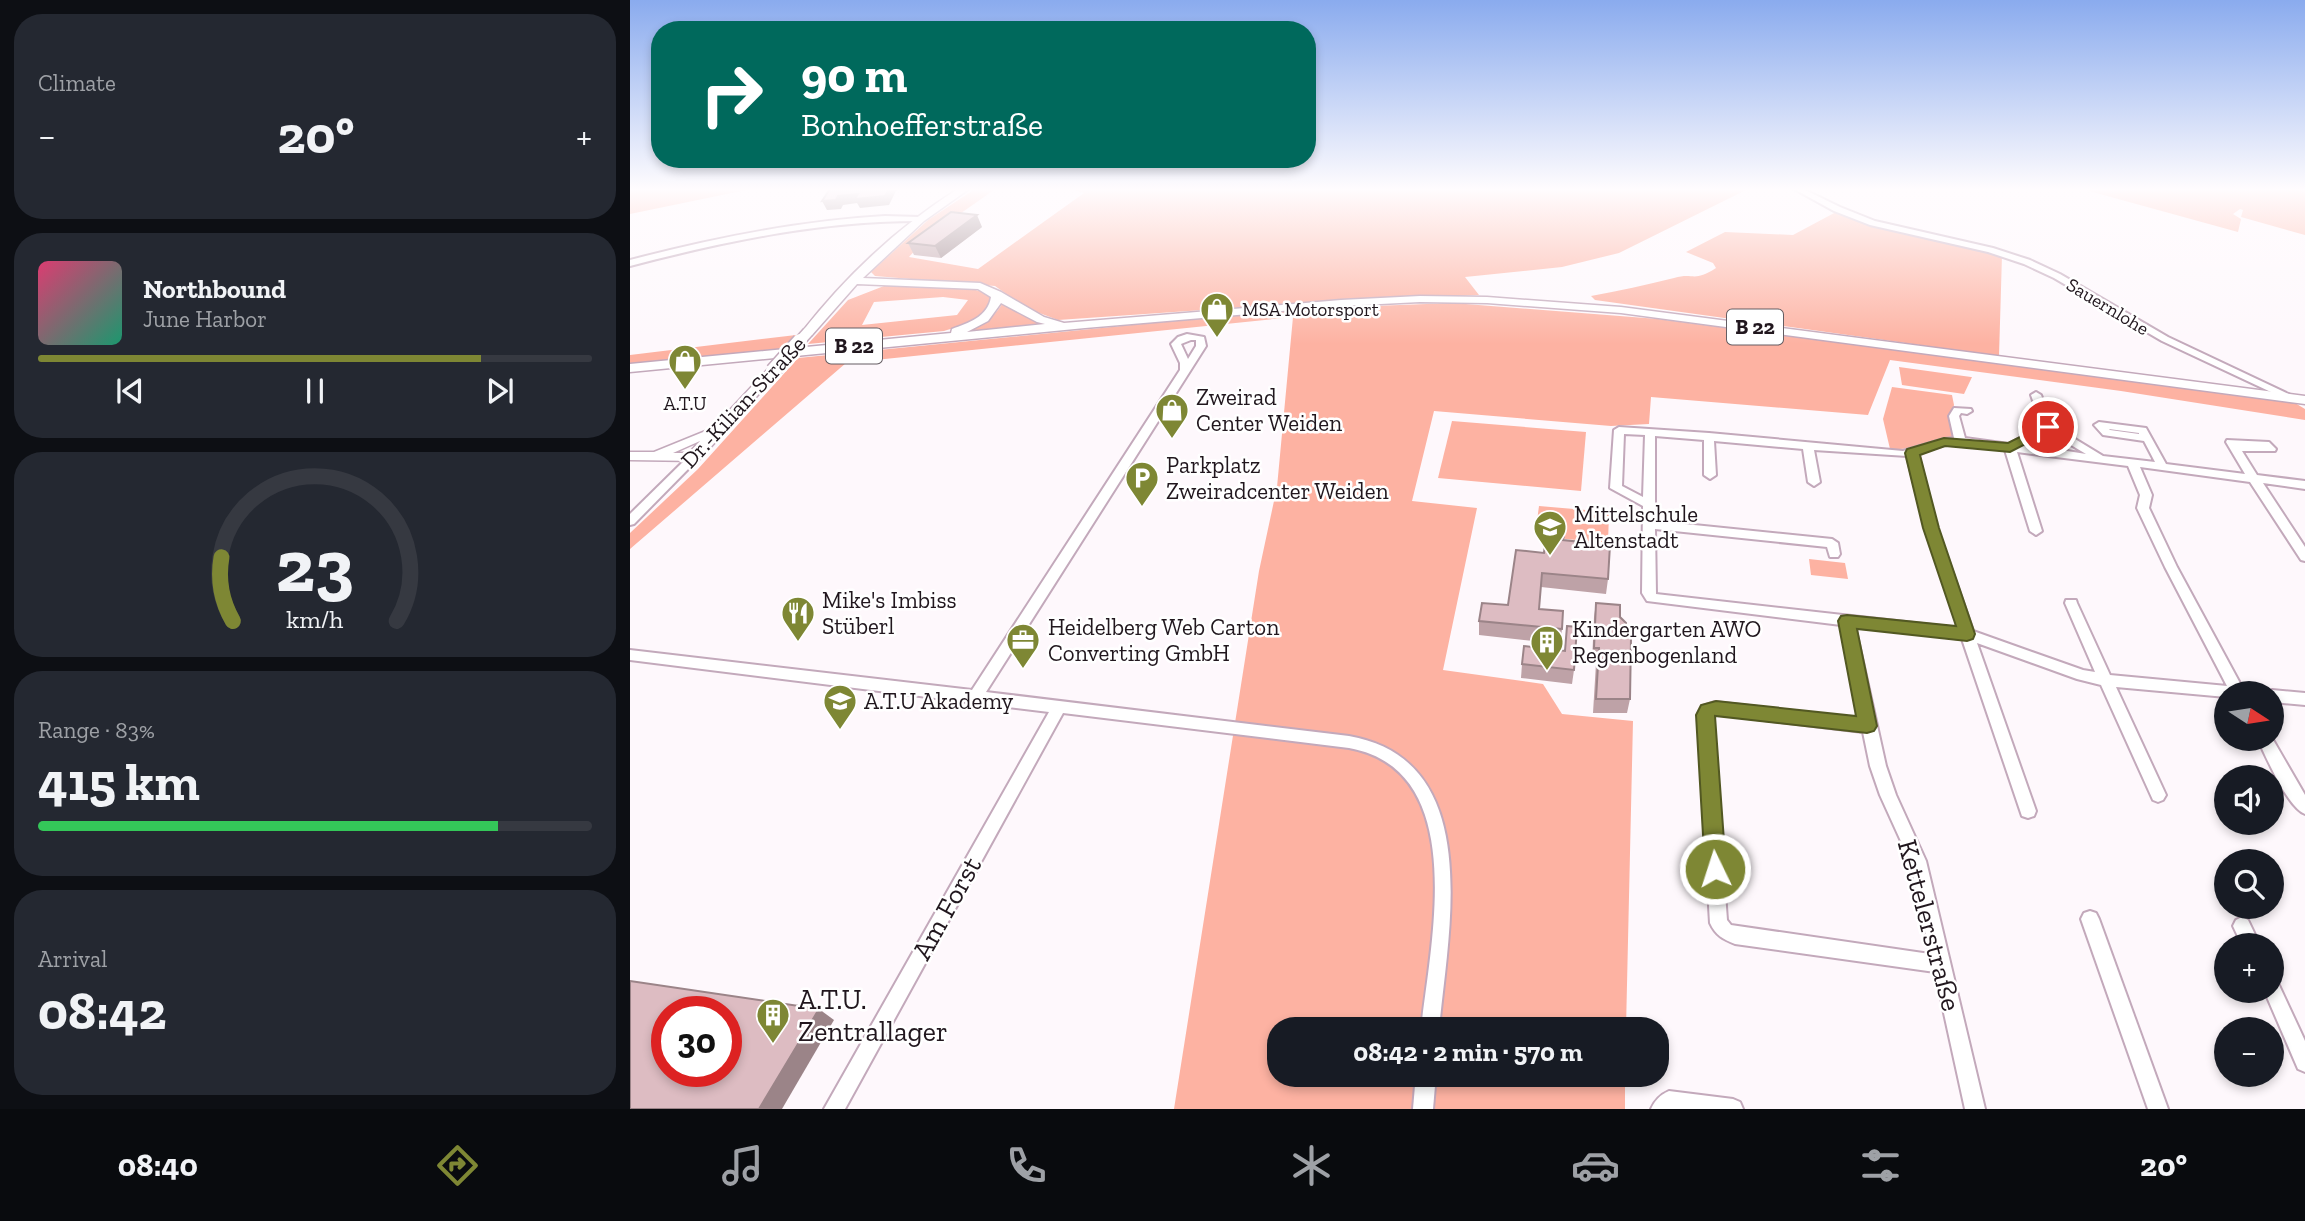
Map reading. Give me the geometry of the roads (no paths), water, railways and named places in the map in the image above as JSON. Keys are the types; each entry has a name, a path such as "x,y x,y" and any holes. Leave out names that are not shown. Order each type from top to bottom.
{"main road":[{"name":"Dr.-Kilian-Straße","path":"693,458 894,241"},
{"path":"854,281 970,284 997,294 1041,320 1085,324"},
{"path":"834,304 884,282"},
{"path":"934,338 983,320 998,303 997,294"},
{"name":"B 22","path":"630,370 1085,324 1420,299 1547,303 1621,310 2299,399"},
{"path":"653,456 688,444 728,421"},
{"path":"630,456 693,458"}],"street":[{"path":"630,263 729,241"},
{"name":"Sauernlohe","path":"1949,241 2014,256 2035,265 2165,339 2299,399"},
{"path":"975,697 1185,370"},
{"path":"2036,395 2057,454"},
{"path":"1960,442 1954,416 1956,411 1967,411"},
{"path":"2010,448 2048,427"},
{"path":"2048,427 2104,460"},
{"path":"1647,504 1616,488 1619,430 1912,453 1931,445 1960,442 2305,485"},
{"path":"1650,432 1647,504 1648,593 1652,598 1967,634 2082,675 2106,680 2214,691"},
{"path":"1709,436 1710,475"},
{"path":"2148,438 2163,468"},
{"path":"1808,446 1814,482"},
{"path":"2235,447 2305,557"},
{"path":"2010,448 2036,531"},
{"path":"1912,453 1931,528 2028,811"},
{"name":"Dr.-Kilian-Straße","path":"630,520 693,458"},
{"path":"2133,464 2146,495 2143,508 2232,681"},
{"path":"1648,524 1832,543 1834,554"},
{"path":"2071,604 2158,795"},
{"name":"Kettelerstraße","path":"1847,621 1867,726 1884,784 1918,861 1975,1109"},
{"path":"630,655 1349,742 1384,754 1406,770 1422,790 1434,814 1439,846 1440,902 1431,1017"},
{"path":"2284,697 2305,699"},
{"name":"Am Forst","path":"834,1109 1059,707"},
{"path":"1867,726 1716,708 1708,710 1705,715 1719,923 1725,932 1735,935 1942,964"},
{"path":"2271,751 2294,793 2305,807"},
{"path":"2090,919 2158,1109"},
{"path":"2242,926 2245,933"},
{"path":"2278,1003 2305,1062"},
{"path":"1423,1109 1425,1087"},
{"path":"1661,1109 1669,1101 1733,1109"}],"place":[{"name":"MSA Motorsport","path":"1217,339"},
{"name":"A.T.U","path":"685,391"},
{"name":"Zweirad Center Weiden","path":"1172,440"},
{"name":"Parkplatz Zweiradcenter Weiden","path":"1142,508"},
{"name":"Mittelschule Altenstadt","path":"1550,557"},
{"name":"Mike's Imbiss Stüberl","path":"798,643"},
{"name":"Heidelberg Web Carton Converting GmbH","path":"1023,670"},
{"name":"Kindergarten AWO Regenbogenland","path":"1547,672"},
{"name":"A.T.U Akademy","path":"840,731"},
{"name":"A.T.U. Zentrallager","path":"773,1045"}]}
